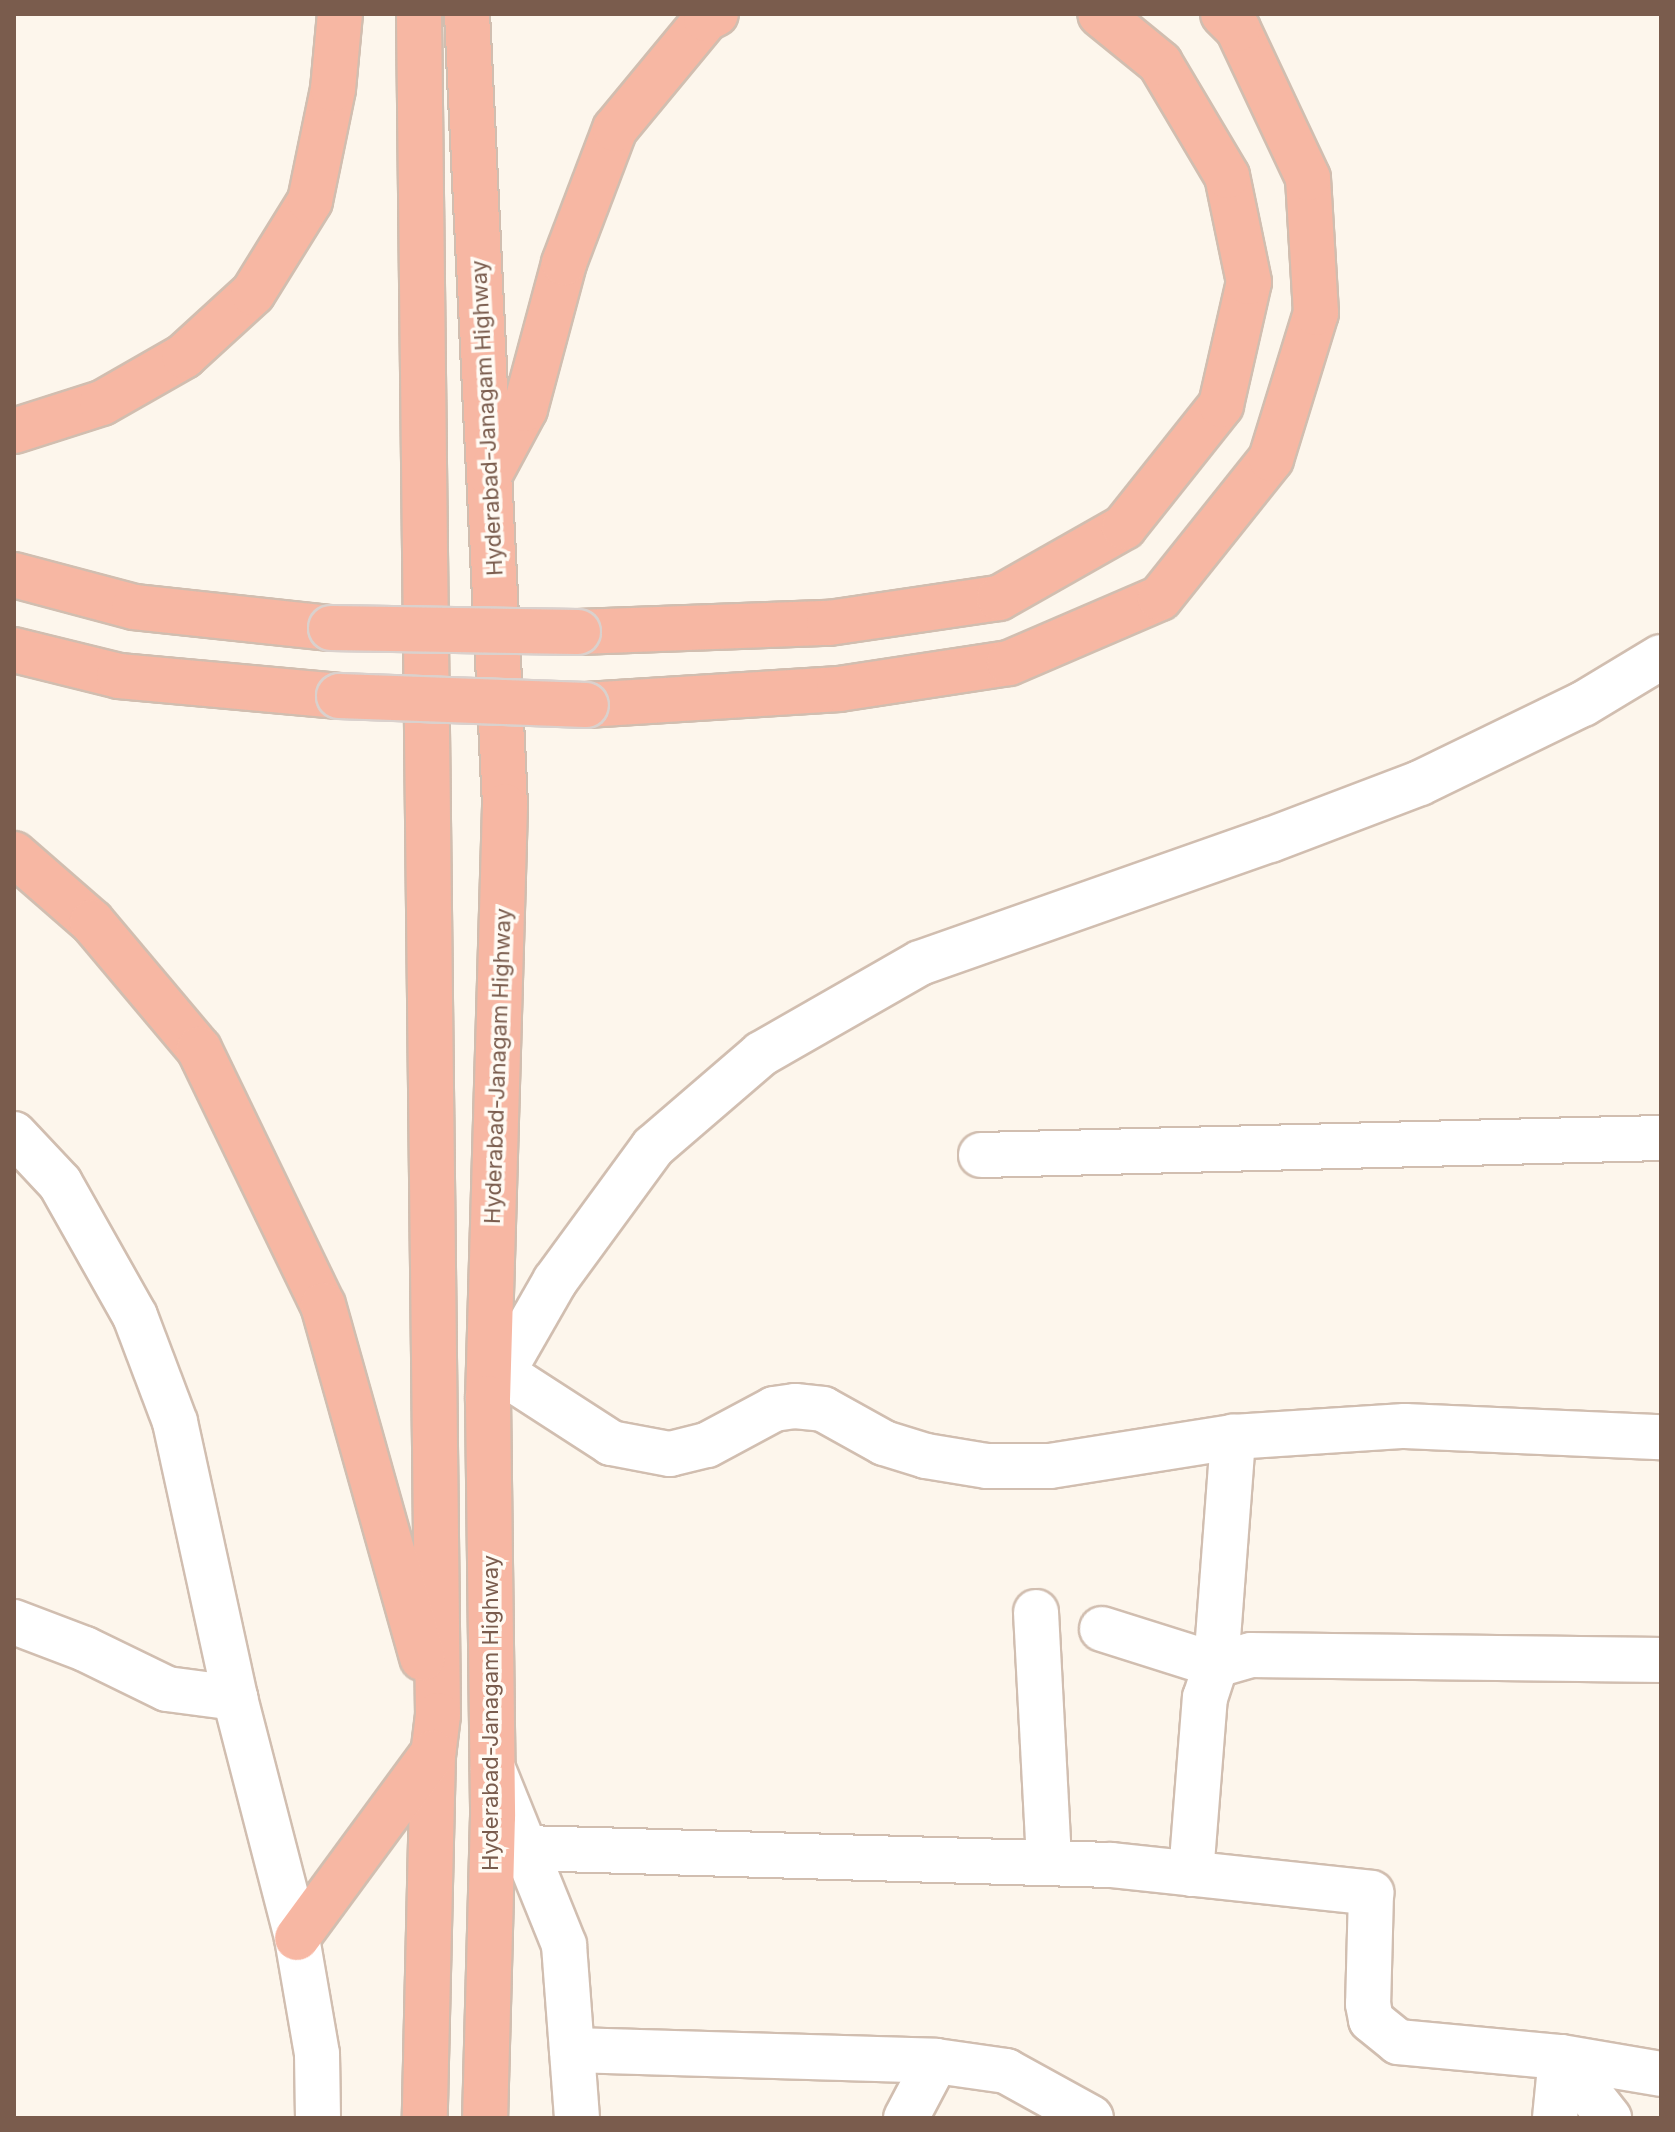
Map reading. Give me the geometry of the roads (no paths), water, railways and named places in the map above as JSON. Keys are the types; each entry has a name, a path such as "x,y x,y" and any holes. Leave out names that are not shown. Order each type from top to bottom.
{"highway":[{"path":"14,431 102,403 143,380 184,356 253,293 310,201 333,89 340,14"},
{"path":"419,14 436,1734 425,2118"},
{"name":"Hyderabad-Janagam Highway","path":"467,14 505,806 493,1769 485,2118"},
{"path":"490,474 525,409 564,263 615,129 706,19 716,14"},
{"path":"14,575 134,607 331,628 578,632 829,623 999,598 1124,527 1221,405 1249,282 1227,176 1160,63 1100,14"},
{"path":"14,650 119,676 339,696 586,705 839,689 1009,663 1160,598 1271,459 1316,313 1308,178 1238,29 1223,14"},
{"path":"14,854 92,922 199,1049 323,1305 436,1734 297,1938"}],"street":[{"path":"1661,657 1583,704 1420,783 1270,840 1073,906 920,963 761,1054 653,1147 555,1281 496,1386 611,1443 670,1454 707,1445 774,1409 795,1406 823,1409 884,1443 926,1456 987,1466 1050,1466 1233,1437 1405,1426 1661,1437"},
{"path":"14,1134 60,1183 135,1316 175,1422 235,1698 297,1938 317,2054 318,2118"},
{"path":"981,1155 1661,1138"},
{"path":"1191,1874 1205,1698 1216,1665 1233,1437"},
{"path":"1036,1612 1049,1863"},
{"path":"14,1622 85,1649 167,1689 235,1698"},
{"path":"1102,1629 1216,1665 1251,1655 1661,1660"},
{"path":"493,1769 564,1945 577,2118"},
{"path":"525,1848 1111,1865 1371,1893 1368,2004 1371,2020 1383,2033 1398,2042 1561,2057 1661,2074"},
{"path":"572,2050 936,2061 1006,2071 1091,2118"},
{"path":"1555,2118 1561,2057"},
{"path":"1561,2057 1609,2118"},
{"path":"906,2118 936,2061"}]}
